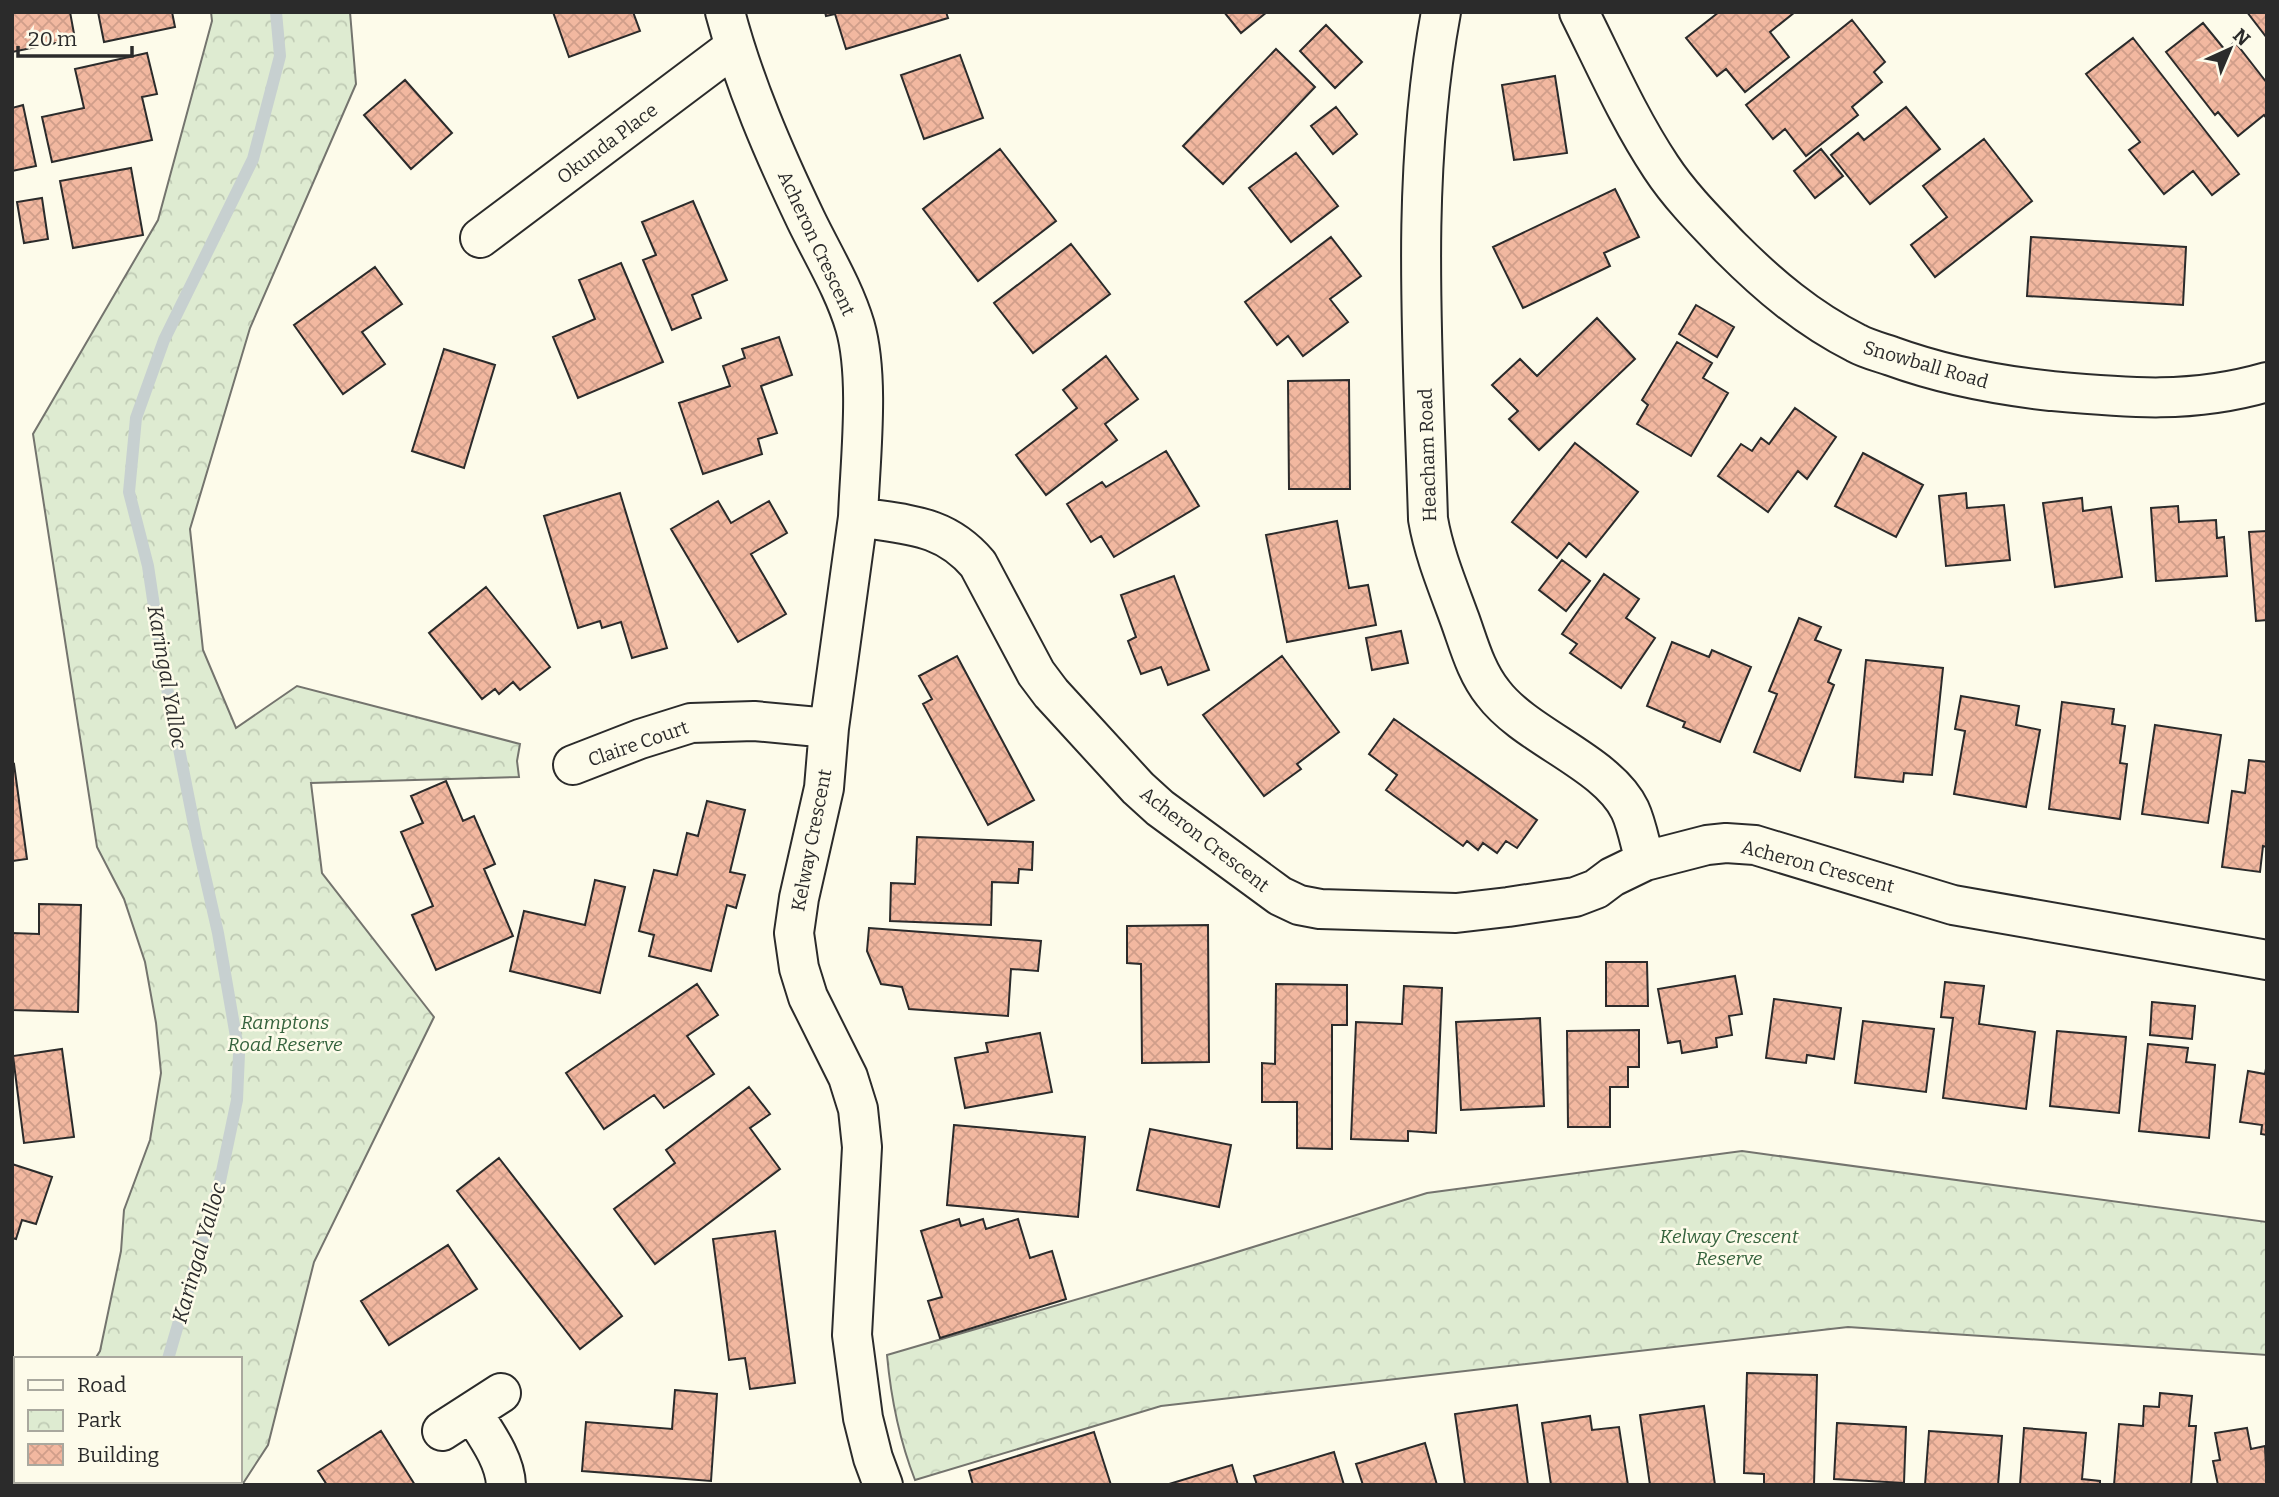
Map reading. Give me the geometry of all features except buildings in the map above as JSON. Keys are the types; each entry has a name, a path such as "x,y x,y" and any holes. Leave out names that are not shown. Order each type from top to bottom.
{"street":[{"name":"Heacham Road","path":"1441,12 1421,195 1427,506 1432,545 1478,668 1493,693 1514,715 1619,792 1630,810 1644,861"},
{"name":"Snowball Road","path":"1579,12 1661,168 1703,220 1763,280 1804,313 1857,344 1920,367 1996,385 2116,397 2184,398 2267,382"},
{"name":"Acheron Crescent","path":"730,30 773,147 842,291 855,327 861,366 858,517 943,534 965,549 978,564 1036,673 1051,693 1160,808 1260,883 1290,901 1320,909 1456,913 1575,897 1596,889 1612,877 1644,861 1707,845 1755,845 1953,905 2267,960"},
{"name":"Okunda Place","path":"480,238 730,30"},
{"name":"Kelway Crescent","path":"858,517 829,728 824,788 799,898 794,933 799,968 808,997 848,1077 858,1109 862,1147 852,1335 863,1418 883,1485"},
{"name":"Claire Court","path":"573,765 691,723 754,721 829,728"},
{"path":"472,1412 497,1455 506,1485"}],"green space":[{"name":"Ramptons Road Reserve","path":"211,12 350,12 356,84 250,328 190,529 203,650 236,728 297,686 520,744 517,761 519,777 311,783 322,873 434,1017 314,1262 268,1445 242,1485 18,1485 242,1483 242,1357 96,1357 100,1351 121,1251 124,1210 150,1140 161,1073 156,1023 145,962 124,899 97,847 33,434 158,220 212,21"},
{"name":"Kelway Crescent Reserve","path":"1742,1151 2267,1222 2267,1355 1848,1327 1161,1406 915,1480 897,1419 887,1355 1211,1260 1427,1193"}],"waterway":[{"name":"Karingal Yalloc","path":"169,1357 220,1181 237,1100 239,1054 218,933 164,673 148,566 129,492 136,418 164,340 253,159 280,56 276,12"}]}
